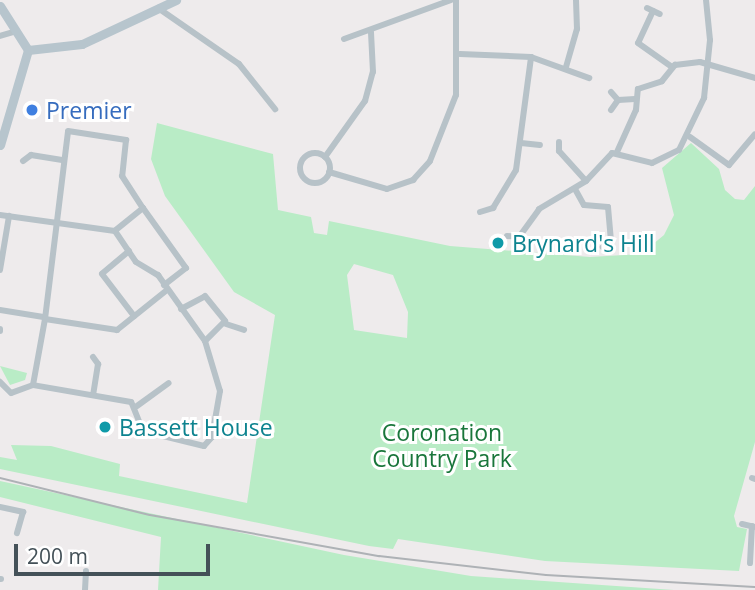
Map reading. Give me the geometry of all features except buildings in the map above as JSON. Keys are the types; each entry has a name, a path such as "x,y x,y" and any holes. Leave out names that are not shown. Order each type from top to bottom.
{"street":[{"path":"28,50 77,46 176,0"},
{"path":"329,172 379,190 419,174 448,124 460,54 453,0 371,32 344,39"},
{"path":"566,67 577,29 576,0"},
{"path":"617,152 661,162 690,137 709,64 706,0"},
{"path":"0,6 28,50 0,145"},
{"path":"158,8 239,64 275,109"},
{"path":"653,11 638,43 672,67 709,64 755,78"},
{"path":"0,36 16,31"},
{"path":"325,157 365,101 373,72 371,32"},
{"path":"460,54 531,57 566,67 589,78"},
{"path":"480,212 494,208 508,187 521,142 531,57"},
{"path":"519,237 539,209 586,181 617,152 639,87 662,81 672,67"},
{"path":"611,92 618,100"},
{"path":"618,100 635,99"},
{"path":"611,110 618,100"},
{"path":"59,130 136,141"},
{"path":"33,385 68,131"},
{"path":"690,137 729,165 755,134"},
{"path":"0,310 113,330 134,316 189,266 143,208 122,176 126,140"},
{"path":"521,142 540,145"},
{"path":"559,142 555,153 586,181"},
{"path":"31,155 32,147"},
{"path":"325,157 310,154 301,171 312,182 329,172"},
{"path":"23,161 31,155 64,160"},
{"path":"325,157 329,172"},
{"path":"575,189 584,205 608,207 611,244"},
{"path":"0,215 115,231 143,208"},
{"path":"0,270 9,216"},
{"path":"115,231 129,251 166,288 205,341 220,379 208,444 146,432 137,406"},
{"path":"507,236 519,237 529,245"},
{"path":"603,247 611,244 620,248"},
{"path":"93,273 102,274 129,251"},
{"path":"102,274 134,316"},
{"path":"181,309 205,296 226,324 244,330"},
{"path":"205,341 226,324"},
{"path":"93,357 98,364 93,395"},
{"path":"98,364 106,359"},
{"path":"0,382 11,393 33,385 137,406 169,383"},
{"path":"0,507 23,512 17,533"},
{"path":"742,524 754,526 750,563"},
{"path":"85,590 86,571"}],"green space":[{"name":"Coronation Country Park","path":"157,123 273,154 278,210 311,217 314,233 327,235 329,221 450,246 590,257 641,254 664,235 674,215 662,168 691,143 719,169 725,190 735,199 744,200 755,186 755,442 734,516 737,527 747,529 739,571 545,561 398,539 393,549 369,546 0,469 0,457 17,460 11,445 51,446 120,464 119,476 247,503 275,315 234,292 165,196 151,159","holes":["354,264 393,275 408,312 407,338 354,330 347,275"]},
{"path":"0,366 27,373 25,380 10,385"},
{"path":"0,481 344,555 471,576 674,590 158,590 161,537 0,497"}],"railway":[{"path":"0,478 150,515 379,556 546,575 755,587"}],"place":[{"name":"Premier","path":"32,110"},
{"name":"Brynard's Hill","path":"498,243"},
{"name":"Bassett House","path":"105,427"}]}
